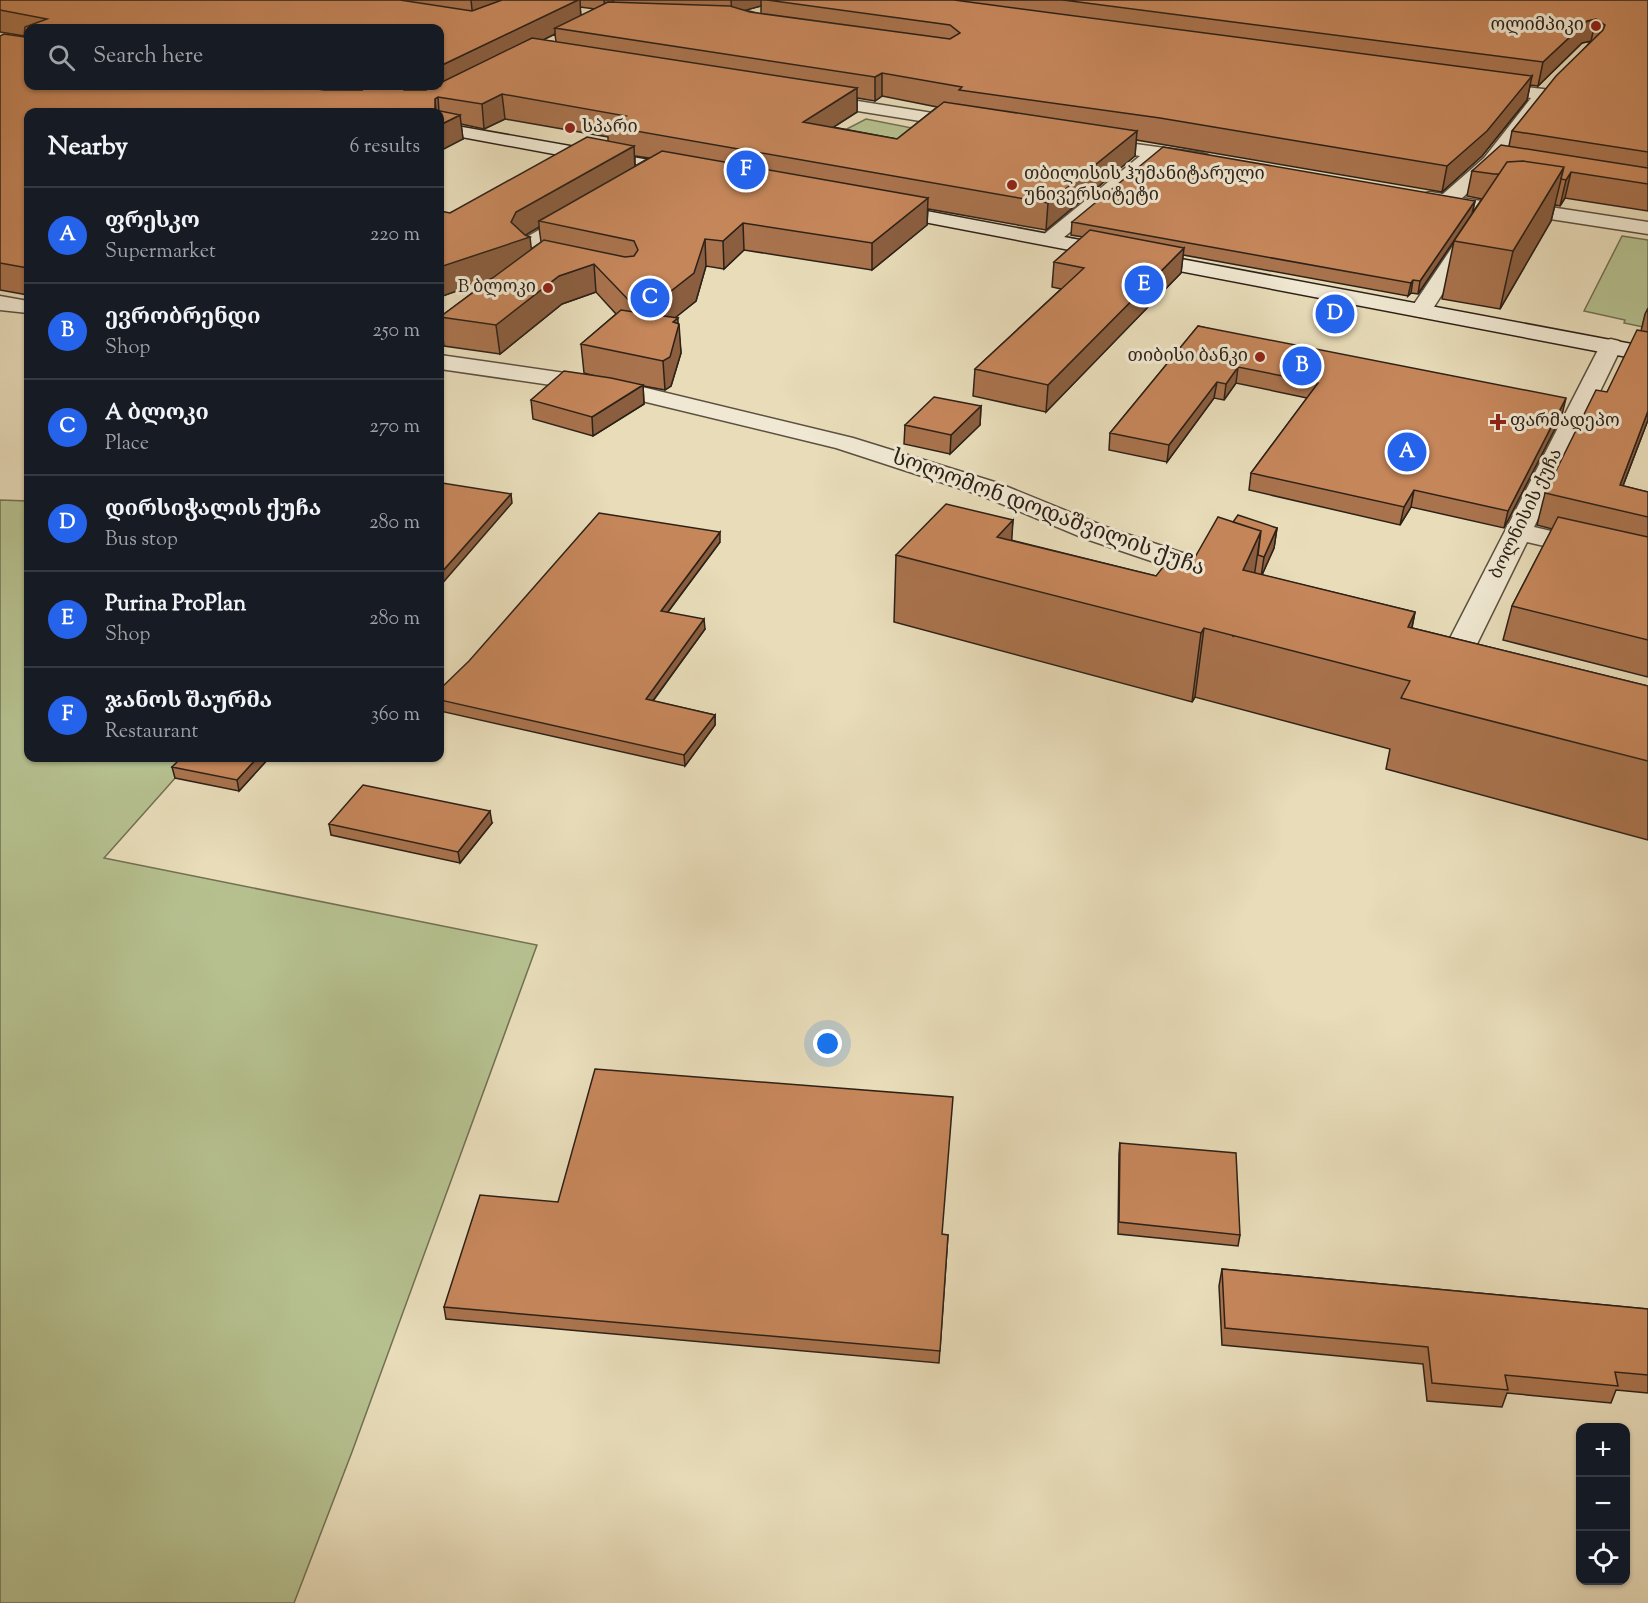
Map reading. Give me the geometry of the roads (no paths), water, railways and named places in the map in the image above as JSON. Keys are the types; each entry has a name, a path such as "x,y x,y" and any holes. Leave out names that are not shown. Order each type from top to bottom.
{"street":[{"path":"1447,201 1491,162 1543,94 1559,79"},
{"path":"1465,84 1543,94"},
{"path":"800,97 989,127"},
{"path":"444,129 697,174"},
{"path":"1072,140 1224,163"},
{"path":"1050,239 1156,151"},
{"path":"1491,162 1514,166"},
{"path":"630,185 659,168"},
{"path":"1414,195 1488,208 1510,207 1648,228"},
{"path":"583,267 536,257 530,253 527,245 601,202"},
{"path":"862,204 1648,354"},
{"path":"1421,310 1488,208"},
{"path":"0,303 24,306"},
{"name":"ბოლნისის ქუჩა","path":"1460,650 1611,346"},
{"name":"სოლომონ დოდაშვილის ქუჩა","path":"444,363 613,387 844,443 989,489 1096,533 1260,589"},
{"path":"1518,532 1648,562"}],"place":[{"name":"ოლიმპიკი","path":"1596,26"},
{"name":"სპარი","path":"570,128"},
{"name":"ჯანოს შაურმა","path":"746,170"},
{"name":"თბილისის ჰუმანიტარული უნივერსიტეტი","path":"1012,185"},
{"name":"Purina ProPlan","path":"1144,285"},
{"name":"B ბლოკი","path":"548,288"},
{"name":"A ბლოკი","path":"650,298"},
{"name":"დირსიჭალის ქუჩა","path":"1335,314"},
{"name":"თიბისი ბანკი","path":"1260,357"},
{"name":"ევრობრენდი","path":"1302,366"},
{"name":"ფარმადეპო","path":"1498,422"},
{"name":"ფრესკო","path":"1407,452"}]}
